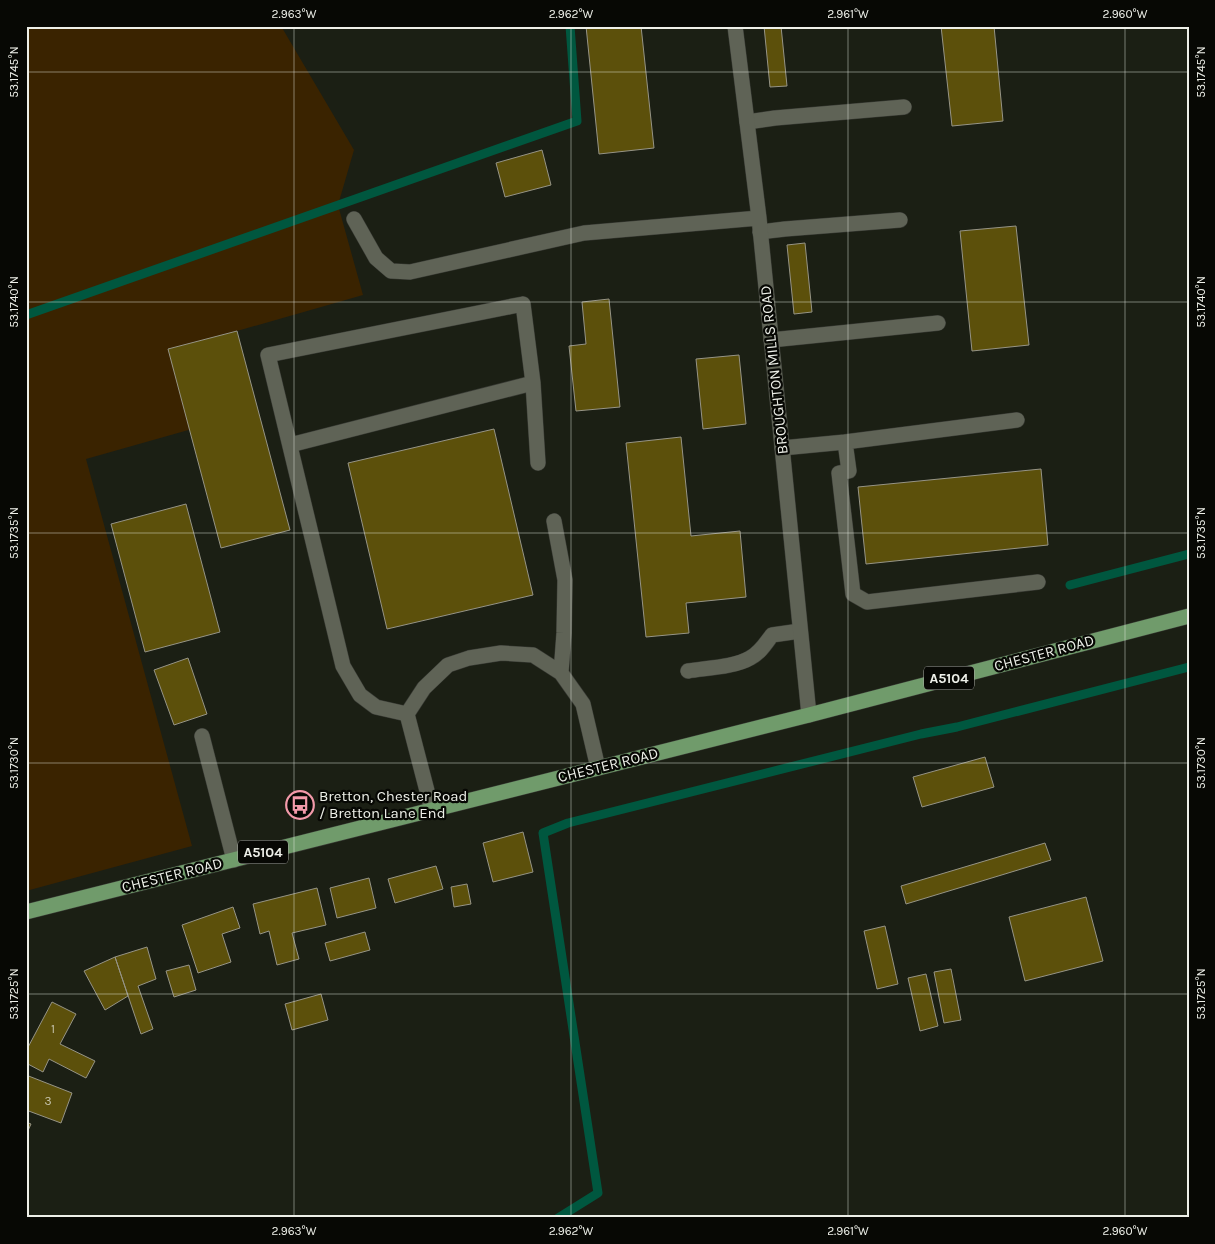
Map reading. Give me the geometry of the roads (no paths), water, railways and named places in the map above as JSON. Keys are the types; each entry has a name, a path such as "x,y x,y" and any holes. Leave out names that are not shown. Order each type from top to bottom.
{"main road":[{"name":"CHESTER ROAD","path":"26,912 809,715 1189,616"}],"street":[{"name":"BROUGHTON MILLS ROAD","path":"735,26 759,225 809,715"},
{"path":"747,122 904,107"},
{"path":"354,219 376,258 391,271 410,272 584,233 759,225 786,229 900,220"},
{"path":"407,714 376,708 360,696 343,666 268,355 524,304 533,383 538,463"},
{"path":"771,340 938,322"},
{"path":"290,445 533,383"},
{"path":"782,448 1017,420"},
{"path":"845,442 849,471 839,473 853,594 867,602 1038,582"},
{"path":"554,521 565,580 564,633 560,673"},
{"path":"688,670 728,666 751,658 772,635 800,631"},
{"path":"432,810 407,714 424,688 448,665 469,658 501,653 533,655 560,673 583,704 598,768"},
{"path":"202,736 234,860"}],"waterway":[{"path":"26,315 577,121 570,26"},
{"path":"1070,585 1189,554"},
{"path":"558,1218 598,1193 543,833 568,823 921,734 957,727 1189,667"}],"place":[{"name":"Bretton, Chester Road / Bretton Lane End","path":"300,805"}]}
